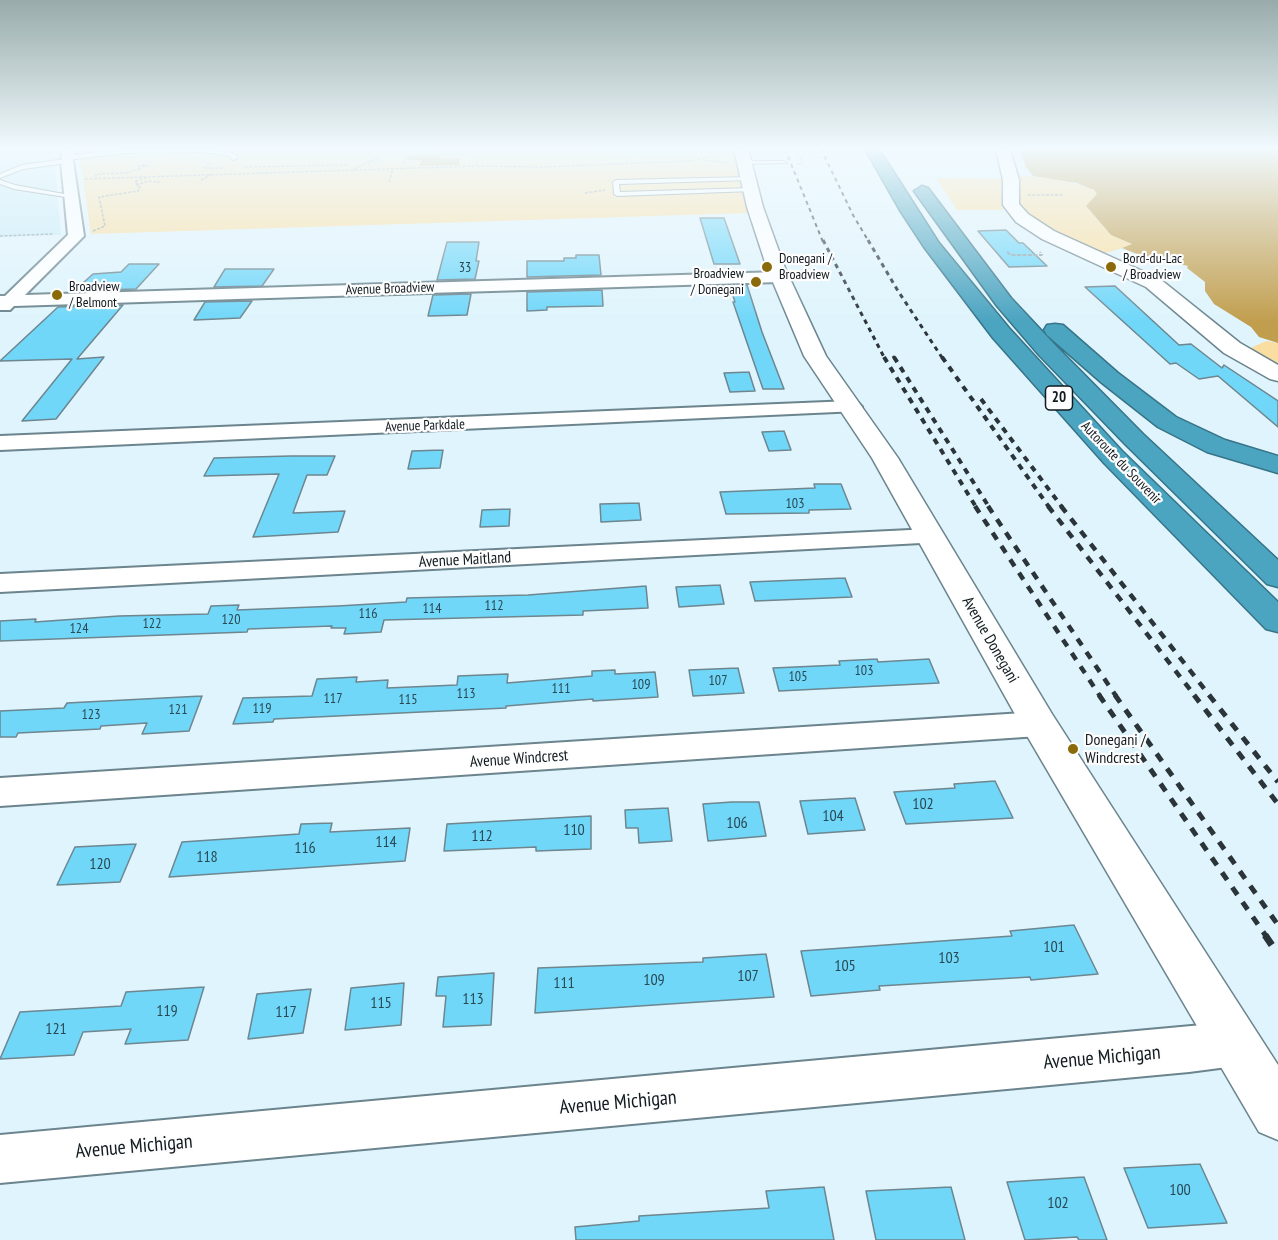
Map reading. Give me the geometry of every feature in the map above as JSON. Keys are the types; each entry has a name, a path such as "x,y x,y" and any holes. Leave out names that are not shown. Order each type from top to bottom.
{"highway":[{"name":"Autoroute du Souvenir","path":"908,207 928,240 1001,333 1113,457 1278,621"},
{"name":"Autoroute du Souvenir","path":"933,207 1004,302 1055,358 1171,476 1278,576"},
{"path":"938,215 1059,334 1149,409 1198,438 1278,465"}],"street":[{"path":"3,304 76,236 73,207"},
{"name":"Avenue Donegani","path":"756,207 779,277 815,356 885,458 1039,724 1278,1113"},
{"path":"1013,207 1022,218 1054,238 1153,283 1232,348 1278,374"},
{"name":"Avenue Broadview","path":"3,304 779,277"},
{"name":"Avenue Parkdale","path":"0,443 851,407"},
{"name":"Avenue Maitland","path":"0,583 931,537"},
{"name":"Avenue Windcrest","path":"0,792 1039,724"},
{"name":"Avenue Michigan","path":"0,1159 1235,1044"}],"path":[{"path":"89,232 105,226 101,207"},
{"path":"0,236 63,234"},
{"path":"1007,252 1011,255 1042,255 1035,248"}],"shaded area":[{"path":"0,207 59,207 61,235 0,237"},
{"path":"87,207 747,207 748,213 91,234"},
{"path":"955,207 1002,207 1003,210 957,210"},
{"path":"1021,207 1086,207 1111,235 1133,245 1102,254 1063,238 1033,220"},
{"path":"1087,207 1278,207 1278,343 1259,337 1251,327 1214,304 1205,291 1205,282 1187,268 1188,266 1137,254 1122,248 1132,244 1111,235"},
{"path":"1266,341 1278,343 1278,368 1246,350"}],"building":[{"path":"700,218 724,218 740,264 714,264"},
{"path":"1006,230 1047,266 1009,267 978,231"},
{"path":"447,242 479,242 476,261 479,261 475,279 437,280"},
{"path":"576,255 599,255 601,275 527,277 527,261 564,261 564,258 576,258"},
{"path":"129,264 159,264 136,289 74,291 93,274 121,272"},
{"path":"225,269 274,269 262,286 214,287"},
{"path":"747,285 784,389 763,389 733,302 735,302 730,286"},
{"path":"1115,286 1179,345 1191,344 1222,368 1224,365 1278,401 1278,427 1218,376 1199,379 1176,363 1170,364 1085,287"},
{"path":"602,290 603,306 547,307 547,310 527,311 527,292"},
{"path":"471,294 467,315 428,316 433,295"},
{"path":"252,301 240,318 194,320 205,302"},
{"path":"123,305 77,359 104,357 56,419 22,421 72,359 0,361 58,307"},
{"path":"749,372 755,391 730,392 724,373"},
{"path":"784,431 791,450 769,451 762,432"},
{"path":"443,450 440,468 408,469 412,451"},
{"path":"335,456 327,475 307,475 293,513 345,511 338,532 253,537 279,474 204,476 214,458"},
{"path":"814,484 841,484 851,509 809,510 809,513 726,514 720,492 815,488"},
{"path":"639,503 641,520 601,522 600,504"},
{"path":"510,509 509,526 480,527 482,510"},
{"path":"845,578 852,597 755,601 750,582"},
{"path":"720,585 724,604 679,607 676,587"},
{"path":"646,586 648,608 583,611 583,615 384,620 381,632 344,634 346,628 331,628 332,626 248,629 247,632 0,641 0,621 36,619 35,622 119,616 208,614 211,606 239,605 237,610 338,606 406,602 407,598 528,595"},
{"path":"877,659 878,662 929,659 939,683 779,691 773,668 840,665 839,661"},
{"path":"738,668 744,693 693,696 689,670"},
{"path":"615,670 615,674 655,672 658,697 593,701 593,699 506,706 506,708 274,719 273,722 233,724 243,698 312,696 317,679 357,677 356,682 388,680 387,688 457,685 458,676 508,674 507,683 592,676 592,671"},
{"path":"202,696 189,731 142,734 147,723 101,726 100,729 18,733 16,737 0,737 0,711 64,708 67,703"},
{"path":"995,781 1013,818 906,824 894,792 955,788 954,784"},
{"path":"855,798 865,830 808,834 800,801"},
{"path":"759,802 766,836 708,841 703,804"},
{"path":"668,808 672,841 639,843 638,828 626,828 625,810"},
{"path":"591,816 591,849 536,851 536,847 444,851 447,824"},
{"path":"332,823 330,832 410,828 405,861 169,877 182,842 299,834 301,824"},
{"path":"136,844 120,882 57,885 75,847"},
{"path":"1074,925 1098,974 1031,980 1030,977 879,986 880,990 811,996 801,951 1012,936 1010,931"},
{"path":"766,954 774,997 535,1013 538,968 703,962 703,958"},
{"path":"494,973 491,1025 443,1027 446,996 436,996 438,977"},
{"path":"404,983 401,1025 345,1030 351,988"},
{"path":"204,987 188,1040 125,1044 131,1029 83,1032 74,1055 0,1059 20,1012 121,1006 126,992"},
{"path":"311,989 303,1033 248,1039 257,994"},
{"path":"1200,1164 1227,1223 1148,1228 1124,1168"},
{"path":"1084,1177 1107,1240 1079,1240 1077,1237 1025,1240 1007,1182"},
{"path":"824,1187 834,1240 576,1240 575,1227 639,1221 639,1216 769,1208 766,1191"},
{"path":"951,1187 965,1240 876,1240 866,1191"}],"railway":[{"path":"809,207 823,242"},
{"path":"849,207 869,242"},
{"path":"823,240 885,359"},
{"path":"868,240 898,291 943,359"},
{"path":"884,357 976,507"},
{"path":"894,357 989,507"},
{"path":"942,357 1049,507"},
{"path":"981,399 1062,507"},
{"path":"975,506 1100,696"},
{"path":"988,506 1116,696"},
{"path":"1048,506 1195,696"},
{"path":"1061,506 1210,696"},
{"path":"1099,695 1266,936"},
{"path":"1115,695 1278,925"},
{"path":"1194,695 1278,804"},
{"path":"1209,695 1278,782"},
{"path":"1265,935 1278,954"}],"place":[{"name":"Donegani / Broadview","path":"767,267"},
{"name":"Bord-du-Lac / Broadview","path":"1111,267"},
{"name":"Broadview / Donegani","path":"756,282"},
{"name":"Broadview / Belmont","path":"57,295"},
{"name":"Donegani / Windcrest","path":"1073,749"}]}
